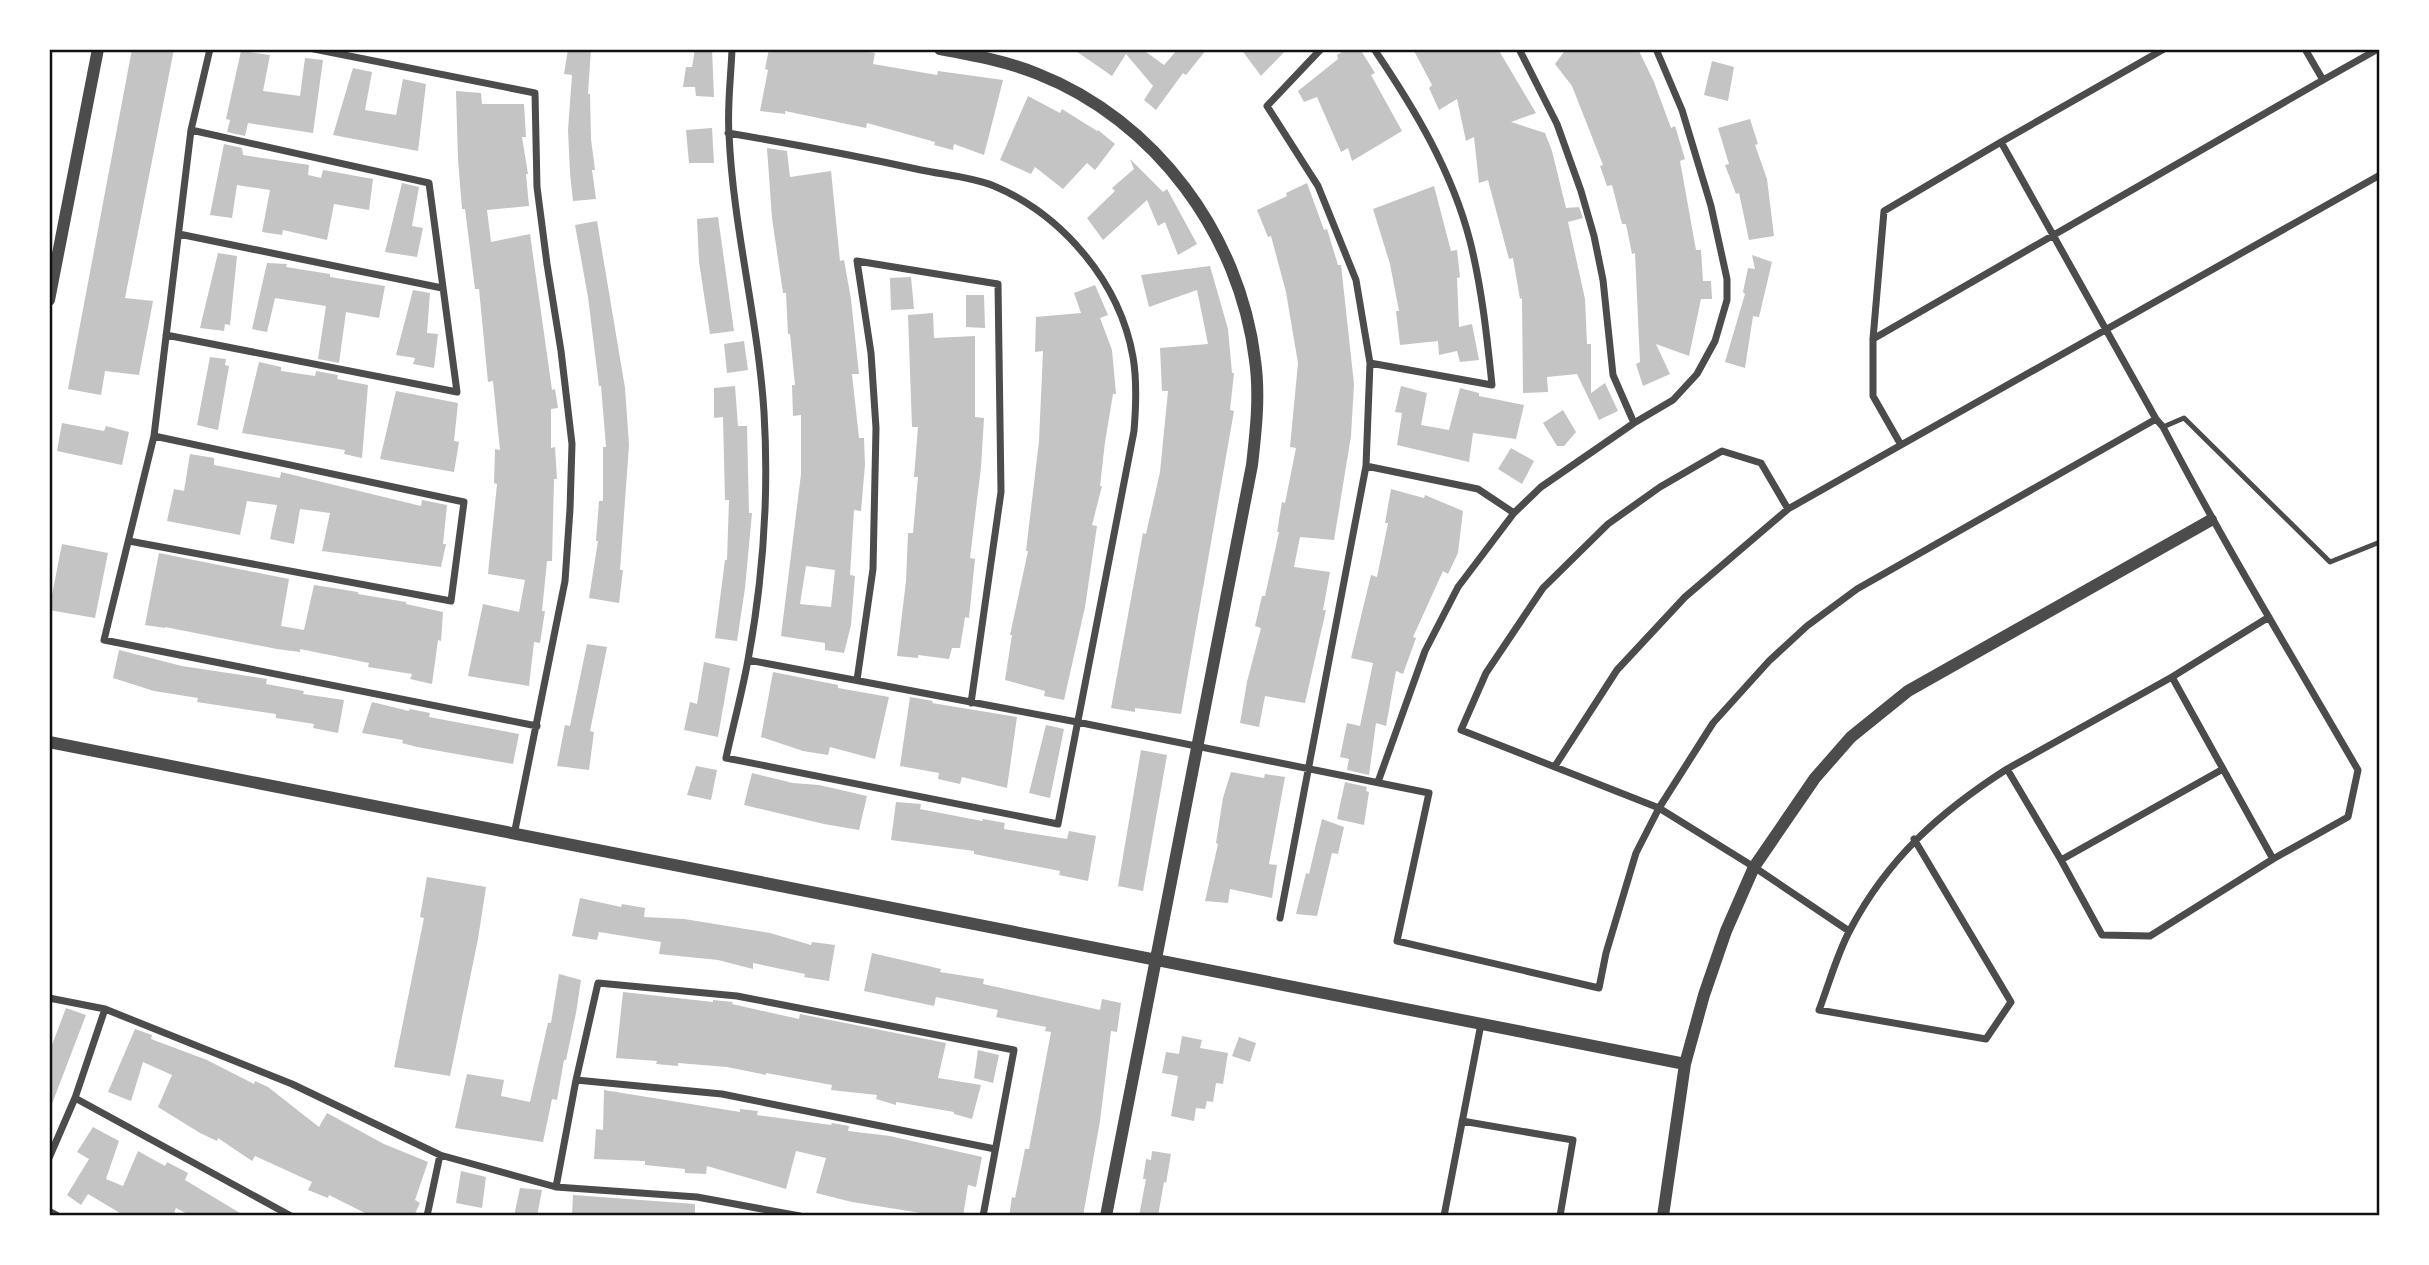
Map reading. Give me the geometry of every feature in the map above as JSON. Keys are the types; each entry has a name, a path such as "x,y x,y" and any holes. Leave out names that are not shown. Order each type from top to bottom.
{"street":[{"path":"49,300 97,49"},
{"path":"210,49 191,130 154,436 104,640 537,726"},
{"path":"315,49 535,93 537,187 572,444 565,581 514,835"},
{"path":"729,132 839,152 992,185 1026,202 1057,227 1082,253 1109,289 1123,319 1133,358 1136,409 1134,431 1058,824 726,758 748,660 763,541 766,482 764,413 758,349 743,262 729,132 732,49"},
{"path":"940,49 993,59 1038,74 1086,97 1140,138 1175,174 1207,217 1226,255 1248,323 1255,360 1258,413 1252,465 1105,1216"},
{"path":"1280,918 1366,466 1370,363 1356,280 1318,186 1266,106 1321,49"},
{"path":"1370,363 1492,385 1484,311 1470,240 1446,173 1415,112 1374,49"},
{"path":"1519,49 1557,124 1581,191 1594,236 1602,280 1613,375 1634,423"},
{"path":"1378,782 1425,651 1458,587 1514,513 1541,487 1634,423 1673,400 1697,374 1715,341 1727,300 1727,279 1711,206 1682,110 1656,49"},
{"path":"1901,445 1873,396 1873,339 1884,211 2164,49"},
{"path":"2305,49 2323,80"},
{"path":"1873,339 2378,49"},
{"path":"166,335 457,392 429,183 191,130"},
{"path":"2001,142 2156,419 2163,427 2211,520 2358,770 2348,817 2273,859 2150,936 2102,935 2007,769"},
{"path":"1555,766 1626,660 1685,597 1788,509 2380,175"},
{"path":"179,234 442,288"},
{"path":"857,680 873,569 876,428 871,353 857,261 998,284 1001,492 971,703"},
{"path":"748,660 1077,722 1429,793 1396,941 1599,988 1606,953 1636,853 1659,808 1713,723 1769,661 1807,626 1857,589 2156,419"},
{"path":"129,541 452,601 464,502 154,436"},
{"path":"1788,509 1761,463 1722,451 1660,486 1608,524 1543,588 1486,673 1461,730 1659,808 1849,931"},
{"path":"1366,466 1478,488 1514,513"},
{"path":"1663,1216 1685,1064 1722,943 1754,867 1815,778 1851,737 1895,700 2211,520"},
{"path":"1914,839 2011,1002 1986,1039 1819,1010 1849,931 1879,885 1914,839 1965,796 2007,769 2172,677 2269,617"},
{"path":"2172,677 2273,859"},
{"path":"49,742 1685,1064"},
{"path":"2061,860 2223,769"},
{"path":"556,1187 598,983 737,996 1014,1050 983,1216"},
{"path":"49,998 105,1009 292,1084 440,1155 556,1187 697,1197 800,1216"},
{"path":"49,1158 75,1098 105,1009"},
{"path":"1444,1216 1480,1024"},
{"path":"576,1080 722,1094 995,1149"},
{"path":"75,1098 290,1216"},
{"path":"1462,1121 1573,1140 1560,1216"},
{"path":"428,1216 440,1155"},
{"path":"49,1211 58,1216"}],"lane":[{"path":"2163,427 2184,418 2330,562 2380,542"}],"building":[{"path":"132,49 174,49 125,298 153,301 139,375 105,371 101,395 68,389"},
{"path":"568,49 591,49 588,94 596,199 573,201 568,130 572,75 564,74"},
{"path":"695,49 712,49 714,97 696,96 695,87 683,87 686,67 692,67"},
{"path":"769,49 854,49 875,53 873,64 937,75 938,71 1003,80 984,155 954,144 953,150 934,145 935,142 867,123 866,128 785,111 785,114 760,111"},
{"path":"1073,49 1142,49 1164,65 1178,49 1207,49 1186,75 1183,73 1156,110 1144,100 1153,86 1126,54 1112,76"},
{"path":"1241,49 1287,49 1261,76"},
{"path":"1347,49 1360,49 1375,73 1371,75 1402,131 1352,161 1348,148 1341,152 1317,97 1304,102 1298,91"},
{"path":"1413,49 1498,49 1536,113 1511,122 1545,133 1566,208 1579,207 1583,218 1568,222 1585,299 1587,344 1591,344 1591,393 1605,383 1618,411 1599,420 1577,374 1547,377 1548,392 1523,393 1522,298 1520,299 1513,258 1509,259 1488,180 1479,183 1474,137 1466,141 1457,99 1439,110 1429,88 1432,85"},
{"path":"1566,49 1638,49 1671,128 1675,126 1685,159 1680,161 1696,250 1701,250 1703,281 1711,281 1712,299 1701,299 1689,356 1656,344 1670,374 1643,386 1636,364 1640,362 1635,253 1632,254 1626,224 1622,224 1612,185 1607,186 1600,166 1603,165 1572,86 1555,64"},
{"path":"241,51 270,55 263,91 300,96 305,58 323,60 313,133 248,123 245,136 227,132 230,120 226,119"},
{"path":"1712,61 1734,67 1728,101 1704,95"},
{"path":"353,68 372,72 365,110 396,115 403,79 426,84 418,151 333,135"},
{"path":"456,91 481,93 482,104 524,104 526,137 522,137 528,174 529,206 487,210 491,242 530,234 552,390 555,389 558,408 551,409 551,448 555,447 557,479 554,479 552,561 547,561 542,611 545,611 540,643 534,642 529,686 468,676 483,604 519,612 525,580 488,574 497,484 494,483 495,449 500,450 493,381 488,382 479,289 475,289 465,209 462,209"},
{"path":"1028,96 1060,113 1062,109 1098,130 1115,144 1095,170 1087,163 1063,189 1035,167 1031,174 1000,160"},
{"path":"1750,119 1758,144 1755,145 1767,179 1774,236 1749,240 1739,193 1736,194 1725,165 1729,164 1718,128"},
{"path":"712,128 714,163 689,163 686,130"},
{"path":"224,144 242,148 243,155 309,165 308,175 321,178 323,170 373,179 369,210 334,204 327,240 283,230 282,235 262,232 270,190 237,185 232,218 210,215"},
{"path":"767,148 787,151 790,177 831,171 840,261 844,260 851,299 859,374 852,374 859,438 864,438 865,465 861,511 854,510 850,575 855,576 851,625 844,653 825,650 825,643 781,636 801,474 801,415 793,416 792,385 795,385 786,293 783,293 772,218","holes":["806,566 835,570 831,607 800,604"]},
{"path":"1130,159 1163,192 1167,189 1197,244 1178,255 1165,222 1158,226 1147,200 1103,240 1087,218 1115,191 1112,188 1134,169"},
{"path":"402,183 419,187 412,226 423,228 417,257 385,252"},
{"path":"1307,183 1324,230 1327,229 1338,265 1341,265 1354,384 1351,436 1334,540 1300,537 1294,567 1330,572 1323,610 1326,610 1305,703 1265,696 1259,727 1240,723 1261,628 1255,626 1262,596 1265,596 1279,532 1282,502 1285,503 1296,448 1290,447 1298,363 1286,292 1271,236 1268,237 1257,210"},
{"path":"1434,186 1451,251 1457,250 1460,277 1457,278 1459,327 1472,324 1479,360 1460,362 1457,351 1439,355 1438,341 1400,345 1396,311 1399,311 1390,264 1373,209"},
{"path":"718,217 734,331 710,334 699,262 697,219"},
{"path":"597,221 625,388 629,445 619,603 589,598 598,541 599,501 603,501 603,447 606,447 601,386 575,225"},
{"path":"218,253 237,256 230,325 225,324 224,331 200,328"},
{"path":"1752,255 1772,262 1759,317 1753,316 1745,368 1725,362 1745,294 1743,292 1748,268 1755,269"},
{"path":"267,263 287,264 286,267 330,274 330,277 385,286 379,318 346,312 339,363 318,359 326,306 275,298 267,332 252,329"},
{"path":"1210,266 1228,329 1234,373 1230,410 1234,411 1181,714 1111,708 1143,533 1146,534 1160,472 1168,391 1162,391 1160,348 1208,344 1197,290 1149,307 1141,275"},
{"path":"911,277 914,309 891,310 890,278"},
{"path":"1095,285 1108,315 1100,318 1112,350 1116,394 1113,394 1105,442 1102,486 1092,525 1097,526 1085,607 1064,700 1044,696 1045,691 1005,680 1010,635 1028,551 1039,441 1043,351 1035,352 1036,317 1081,313 1074,293"},
{"path":"413,290 430,293 427,333 438,334 434,368 413,364 415,358 396,355"},
{"path":"966,295 984,295 985,328 966,327"},
{"path":"933,313 934,338 975,336 975,417 984,418 970,558 975,559 969,618 965,617 960,648 952,648 949,659 918,655 918,658 897,656 906,581 908,533 913,533 918,477 914,477 918,427 912,427 908,315"},
{"path":"744,341 748,370 727,373 724,344"},
{"path":"210,357 226,359 225,365 229,366 218,430 197,425"},
{"path":"259,362 281,367 281,371 315,376 316,371 338,375 337,379 368,385 362,458 344,454 345,450 242,433"},
{"path":"735,386 738,426 747,426 749,513 752,513 737,641 715,638 727,560 729,500 725,500 723,417 714,418 714,388"},
{"path":"1401,386 1427,393 1421,425 1449,430 1460,388 1479,393 1479,396 1524,405 1516,439 1473,433 1469,462 1397,445 1402,413 1395,412"},
{"path":"396,391 458,403 454,441 459,442 454,472 380,459"},
{"path":"1563,410 1576,432 1564,446 1557,446 1543,423"},
{"path":"62,423 104,431 106,426 129,432 122,465 57,451"},
{"path":"1511,448 1534,461 1522,484 1498,469"},
{"path":"190,454 214,458 214,465 280,478 281,472 421,506 422,500 447,505 443,544 446,544 441,567 322,551 330,513 300,509 294,544 270,539 277,505 247,501 240,535 167,521 174,489 184,491"},
{"path":"1391,489 1424,498 1425,495 1463,511 1458,553 1448,574 1443,571 1413,637 1416,638 1403,674 1396,671 1386,726 1376,723 1369,775 1347,770 1349,759 1340,757 1347,723 1360,726 1373,663 1351,658 1371,575 1377,577 1388,523 1385,523"},
{"path":"62,544 108,553 95,618 49,610"},
{"path":"159,553 289,579 281,626 304,630 314,585 406,602 443,612 441,641 438,640 432,684 410,679 412,674 368,667 369,663 300,649 300,652 277,649 145,625"},
{"path":"587,644 607,647 590,731 594,732 589,770 557,766 565,725 570,726"},
{"path":"119,650 182,666 267,679 266,684 304,691 303,694 344,700 338,733 313,728 314,724 276,718 276,714 197,702 198,698 154,691 113,678"},
{"path":"704,662 730,668 718,737 684,730 690,702 697,704"},
{"path":"773,672 889,697 875,759 830,747 828,755 803,751 761,737"},
{"path":"910,697 1017,717 1007,788 962,777 960,784 938,779 939,773 900,766"},
{"path":"372,702 430,713 429,717 519,734 513,764 417,747 402,743 403,740 362,733"},
{"path":"1046,725 1064,729 1050,798 1029,793"},
{"path":"1141,750 1167,755 1143,891 1118,886"},
{"path":"696,766 717,770 711,800 687,795"},
{"path":"1231,772 1264,778 1265,774 1285,777 1269,864 1277,865 1272,898 1230,889 1228,903 1205,901 1218,844 1223,798"},
{"path":"752,773 867,796 859,830 744,805"},
{"path":"1345,782 1367,787 1366,791 1369,792 1364,825 1337,819"},
{"path":"896,802 921,804 920,809 1005,823 1004,829 1067,839 1069,831 1096,836 1088,881 1059,875 1060,871 974,854 974,851 891,840"},
{"path":"1322,819 1344,827 1338,854 1332,853 1317,916 1296,914 1306,873 1309,874"},
{"path":"427,877 486,887 450,1076 394,1067 424,918 420,917"},
{"path":"580,898 621,907 622,904 645,908 644,917 684,919 770,933 811,945 812,942 835,945 829,981 753,963 753,969 718,960 659,954 661,942 599,932 597,940 572,936"},
{"path":"872,953 941,969 940,972 984,979 983,984 1100,1010 1102,999 1121,1003 1117,1032 1111,1031 1100,1121 1083,1216 1009,1216 1025,1149 1029,1149 1051,1032 1045,1031 1046,1027 996,1017 998,1010 936,997 934,1006 864,991"},
{"path":"559,974 581,980 557,1100 552,1099 543,1142 455,1128 467,1074 504,1080 501,1096 530,1102 548,1023 551,1023"},
{"path":"623,992 733,1002 732,1004 799,1019 800,1014 946,1043 938,1078 981,1085 972,1119 954,1112 896,1102 896,1105 876,1099 877,1095 831,1090 832,1085 766,1073 616,1058"},
{"path":"66,1008 86,1015 50,1109 49,1053"},
{"path":"135,1029 152,1035 151,1039 207,1060 254,1084 255,1081 268,1087 319,1127 327,1113 384,1144 428,1162 415,1200 420,1203 414,1216 371,1216 329,1195 328,1198 308,1190 312,1182 255,1156 252,1161 218,1138 217,1141 200,1133 158,1107 172,1075 143,1062 131,1101 108,1092"},
{"path":"1182,1036 1202,1040 1200,1048 1228,1053 1223,1084 1216,1083 1213,1102 1207,1101 1205,1109 1196,1108 1194,1121 1171,1116 1178,1076 1162,1073 1166,1052 1179,1054"},
{"path":"1239,1037 1256,1043 1250,1062 1232,1056"},
{"path":"978,1050 999,1055 993,1083 974,1078"},
{"path":"604,1090 740,1112 740,1109 758,1111 757,1115 849,1126 848,1131 890,1136 982,1157 976,1187 968,1185 963,1216 940,1216 852,1202 816,1193 826,1158 796,1151 786,1189 707,1166 706,1174 685,1173 685,1169 645,1165 645,1161 594,1159 596,1129 603,1130"},
{"path":"93,1127 119,1141 106,1179 123,1186 138,1151 165,1166 167,1162 188,1173 185,1180 245,1216 191,1216 176,1208 173,1216 125,1216 88,1194 81,1205 67,1195 89,1159 77,1152"},
{"path":"1152,1151 1171,1154 1166,1183 1164,1182 1158,1216 1139,1216 1146,1179 1143,1179 1146,1159 1151,1160"},
{"path":"461,1171 486,1177 482,1208 456,1203"},
{"path":"520,1188 542,1190 537,1216 514,1216"},
{"path":"573,1195 695,1204 695,1216 572,1216"}]}
